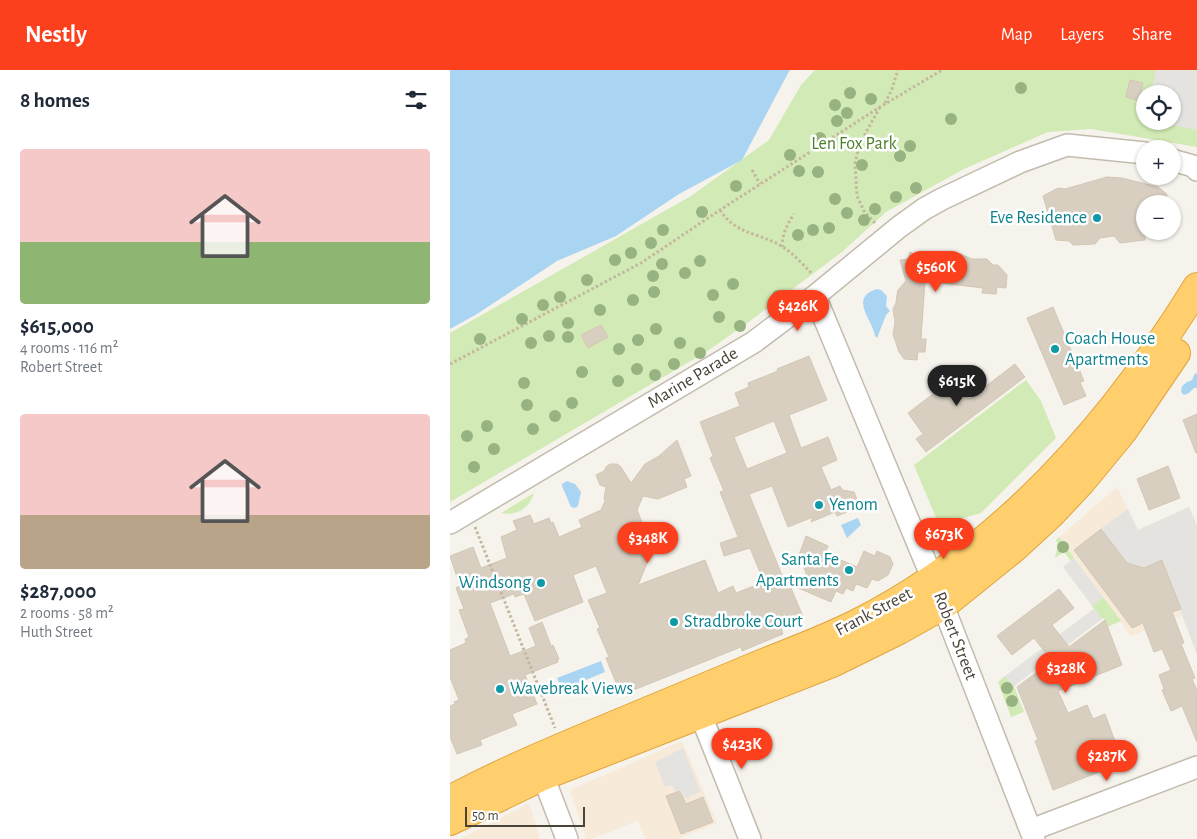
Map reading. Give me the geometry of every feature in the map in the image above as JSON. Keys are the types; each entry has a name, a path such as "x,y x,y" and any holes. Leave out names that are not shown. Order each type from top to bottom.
{"highway":[{"name":"Frank Street","path":"450,800 509,770 562,747 856,625 933,580 988,537 1024,505 1079,447 1110,411 1146,364 1197,287"},
{"name":"Frank Street","path":"450,821 542,776 832,663 942,606 1014,548 1051,514 1081,482 1123,431 1197,322"}],"street":[{"name":"Marine Parade","path":"450,523 754,342 815,296 899,226 924,209 1020,162 1068,145 1136,152"},
{"path":"1181,163 1196,167"},
{"name":"Robert Street","path":"815,296 933,580 1033,834"},
{"path":"700,714 750,839"},
{"path":"1033,834 1197,767"},
{"path":"542,776 567,839"}],"path":[{"path":"885,104 898,70"},
{"path":"450,364 641,263 880,107 942,70"},
{"path":"874,223 864,211 857,196 855,163 860,143 880,107"},
{"path":"752,170 760,184"},
{"path":"720,210 734,226 777,244 798,260 812,274"},
{"path":"782,248 782,238 786,226 794,214"},
{"path":"474,524 562,747"}],"shaded area":[{"path":"1156,70 1197,70 1197,130 1181,127 1181,85 1153,85"},
{"path":"1117,487 1138,530 1189,507 1197,525 1197,655 1182,616 1131,636 1059,537"},
{"path":"1189,507 1197,525 1197,655 1164,562 1161,561 1144,568 1127,563 1100,529 1128,509 1138,530"},
{"path":"1074,558 1103,597 1092,606 1063,567"},
{"path":"1094,609 1102,619 1065,647 1057,636"},
{"path":"1045,646 1053,656 1013,687 1005,676"},
{"path":"682,741 717,823 678,839 646,839 638,821 591,839 586,839 570,790"},
{"path":"683,748 701,792 690,796 689,799 684,797 681,790 675,792 672,785 665,787 655,762"},
{"path":"529,803 540,839 460,839"}],"green space":[{"name":"Len Fox Park","path":"815,70 1197,70 1197,147 1181,144 1181,140 1156,140 1091,129 1048,132 964,169 886,212 842,252 706,352 450,502 450,333 691,196 769,140 801,85"},
{"path":"1026,380 1041,401 1056,438 981,513 939,525 914,465"},
{"path":"534,493 532,499 522,510 507,514 501,513"},
{"path":"1059,537 1074,558 1071,561 1064,552 1055,558 1058,545 1056,540"},
{"path":"1103,597 1121,621 1107,627 1104,618 1102,619 1092,606"},
{"path":"1005,676 1014,686 1024,712 1011,717 998,682"}],"water":[{"path":"450,70 790,70 742,160 679,194 616,236 557,261 477,314 450,329"},
{"path":"877,289 887,296 886,306 890,311 886,315 877,338 863,304 864,298"},
{"path":"1195,373 1197,374 1197,388 1184,395 1181,392 1182,386 1192,380"},
{"path":"567,481 575,484 581,492 578,506 575,508 571,507 562,486"},
{"path":"858,518 861,525 847,538 841,525"},
{"path":"601,661 605,672 562,690 557,678"}],"building":[{"path":"1130,80 1143,83 1143,85 1136,85 1136,100 1126,97"},
{"name":"Eve Residence","path":"1107,177 1136,182 1136,185 1158,187 1167,194 1136,195 1136,240 1145,240 1120,243 1114,236 1100,238 1095,244 1073,245 1069,241 1056,240 1043,196 1058,188 1065,189"},
{"path":"910,252 929,263 944,255 953,257 960,254 972,259 987,259 993,265 998,265 1007,275 1006,288 997,287 996,294 982,293 983,288 925,281 921,339 926,339 925,352 918,352 917,360 904,359 899,352 893,334 895,323 893,309 898,290 906,281 900,260 908,259"},
{"name":"Coach House Apartments","path":"1053,307 1084,381 1080,382 1086,396 1064,405 1027,318"},
{"path":"601,325 608,337 588,348 581,335"},
{"path":"809,356 827,400 789,415 801,448 828,437 837,460 821,467 831,490 840,486 842,490 854,492 860,507 837,516 835,512 811,522 813,517 788,527 772,486 749,494 788,590 791,588 804,619 781,628 783,634 742,651 741,647 621,695 606,658 609,657 597,629 600,628 588,600 607,593 596,566 573,575 583,602 535,621 524,594 515,597 514,594 490,603 510,656 536,646 529,628 542,622 551,646 553,645 559,659 557,660 558,662 525,675 537,704 512,714 517,725 480,740 482,745 457,754 450,737 450,706 459,700 450,677 450,650 466,643 465,639 469,637 459,610 464,609 456,588 460,586 450,556 473,547 481,568 507,558 501,537 517,530 513,521 530,515 534,524 549,518 551,523 553,522 559,537 582,527 579,520 601,510 605,501 606,487 600,485 596,475 604,471 610,464 617,464 631,483 645,464 659,456 677,440 691,476 684,479 687,487 658,499 643,496 637,510 653,549 638,585 705,560 718,593 733,586 736,593 764,582 750,548 724,556 720,543 738,537 720,492 724,491 710,458 713,456 700,422 740,406 735,393 749,387 748,383 778,371 777,369","holes":["774,421 787,453 747,469 734,437"]},
{"path":"1015,364 1025,377 926,452 916,439 923,434 908,413 954,378 969,399"},
{"path":"1197,414 1197,453 1196,453 1183,420"},
{"path":"1168,466 1180,498 1149,510 1137,479"},
{"path":"1101,529 1127,563 1144,568 1162,560 1181,609 1172,612 1184,643 1181,644 1195,678 1192,679 1197,690 1197,742 1182,706 1171,711 1162,690 1164,689 1159,675 1171,670 1162,649 1154,652 1143,623 1132,628 1074,550"},
{"name":"Santa Fe Apartments","path":"806,536 828,546 825,553 857,567 864,551 875,556 877,551 890,557 893,564 888,575 878,581 872,579 867,588 856,584 853,591 846,588 843,594 836,591 831,602 796,587 809,581 799,555"},
{"path":"1059,589 1074,608 1052,625 1069,647 1105,620 1122,665 1058,691 1068,713 1087,705 1093,719 1105,714 1116,744 1126,741 1131,754 1125,756 1127,761 1053,790 1035,741 1038,740 1017,687 1052,661 1034,638 1012,655 997,636"},
{"path":"680,791 686,804 703,797 713,822 681,834 666,796"}],"place":[{"name":"Eve Residence","path":"1097,218"},
{"name":"Coach House Apartments","path":"1055,349"},
{"name":"Yenom","path":"819,505"},
{"name":"Santa Fe Apartments","path":"849,570"},
{"name":"Windsong","path":"541,583"},
{"name":"Stradbroke Court","path":"674,622"},
{"name":"Wavebreak Views","path":"500,689"}]}
